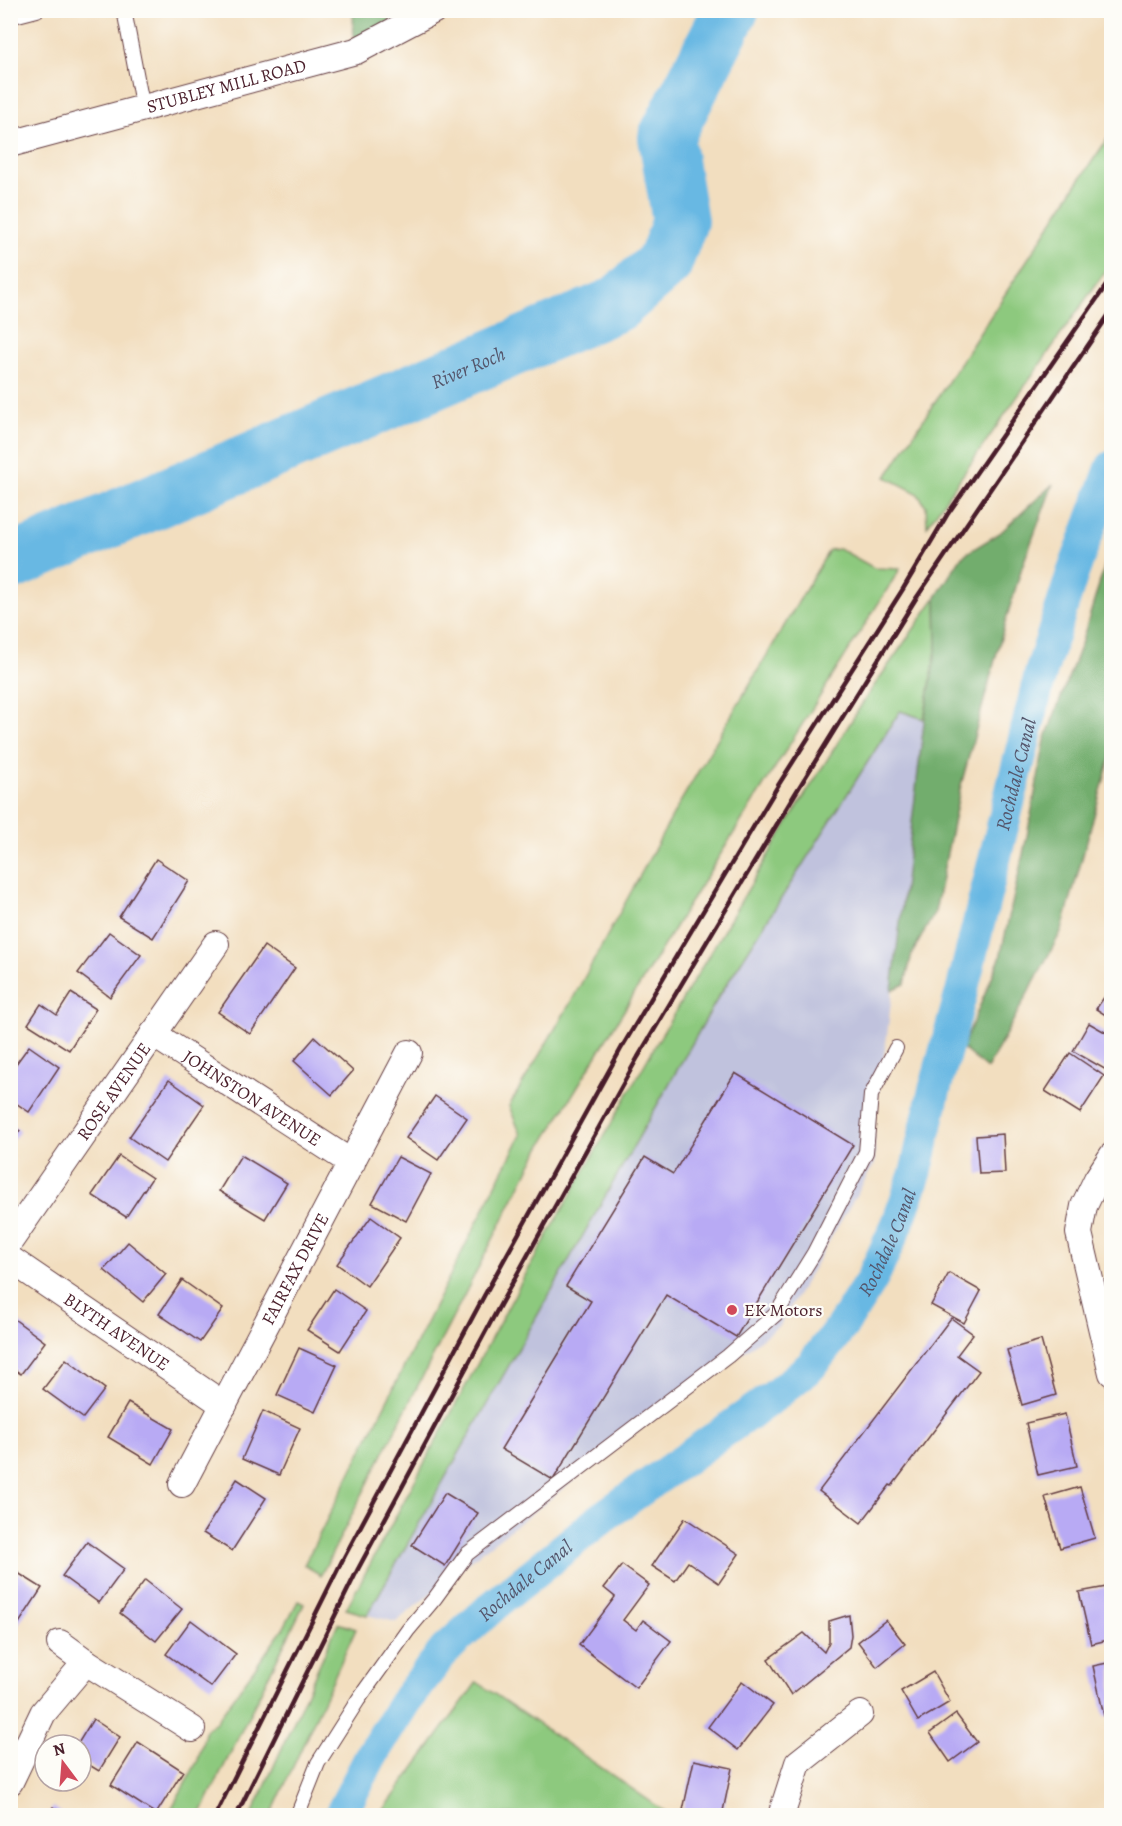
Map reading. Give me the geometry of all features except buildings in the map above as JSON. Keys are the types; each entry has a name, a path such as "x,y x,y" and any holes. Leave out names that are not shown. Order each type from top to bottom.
{"street":[{"name":"STUBLEY MILL ROAD","path":"10,144 356,51 434,10"},
{"name":"ROSE AVENUE","path":"10,1241 216,944"},
{"name":"JOHNSTON AVENUE","path":"153,1034 352,1163"},
{"name":"FAIRFAX DRIVE","path":"182,1484 409,1053"},
{"path":"1112,1156 1097,1179 1084,1206 1078,1233 1112,1373"},
{"name":"BLYTH AVENUE","path":"10,1259 224,1405"},
{"path":"60,1643 192,1729"},
{"path":"10,1782 43,1713 86,1662"},
{"path":"781,1815 798,1763 860,1714"}],"lane":[{"path":"10,17 38,10"},
{"path":"124,10 143,109"},
{"path":"297,1815 318,1763 358,1700 408,1630 467,1554 728,1356 776,1314 814,1253 866,1152 871,1095 896,1048"}],"shaded area":[{"path":"900,711 924,719 887,1036 874,1117 875,1163 780,1325 643,1427 475,1557 396,1622 367,1615 718,998"}],"green space":[{"path":"353,11 409,11 354,42"},
{"path":"1111,134 1111,263 927,526 926,506 917,493 886,477"},
{"path":"1053,484 1022,567 1005,623 960,789 935,912 912,954 905,984 892,990 924,722 937,645 936,597 962,556 1000,533"},
{"path":"1111,545 1111,755 1062,930 987,1069 962,1048 1000,958 1045,740 1081,644"},
{"path":"840,549 874,568 900,569 686,909 537,1153 321,1575 304,1565 521,1135 509,1106 571,1002 679,804 829,550"},
{"path":"936,597 937,645 924,719 900,711 718,998 367,1615 346,1609 523,1279 659,1039 785,827 867,696"},
{"path":"298,1601 304,1604 200,1815 168,1815 198,1760 206,1729 216,1722 283,1629"},
{"path":"338,1623 356,1629 271,1815 252,1815"},
{"path":"477,1682 670,1815 380,1815"}],"waterway":[{"name":"River Roch","path":"10,563 617,304 665,262 680,221 666,137 731,10"},
{"name":"Rochdale Canal","path":"340,1816 371,1756 406,1700 445,1650 493,1606 604,1516 773,1397 811,1366 842,1326 871,1281 897,1225 916,1172 934,1092 962,990 1041,672 1072,575 1112,467"}],"railway":[{"path":"215,1816 342,1561 484,1296 622,1047 779,784 903,589 947,515 1112,277"},
{"path":"236,1816 358,1569 500,1305 638,1057 795,794 915,600 1112,310"}],"place":[{"name":"EK Motors","path":"732,1310"}]}
